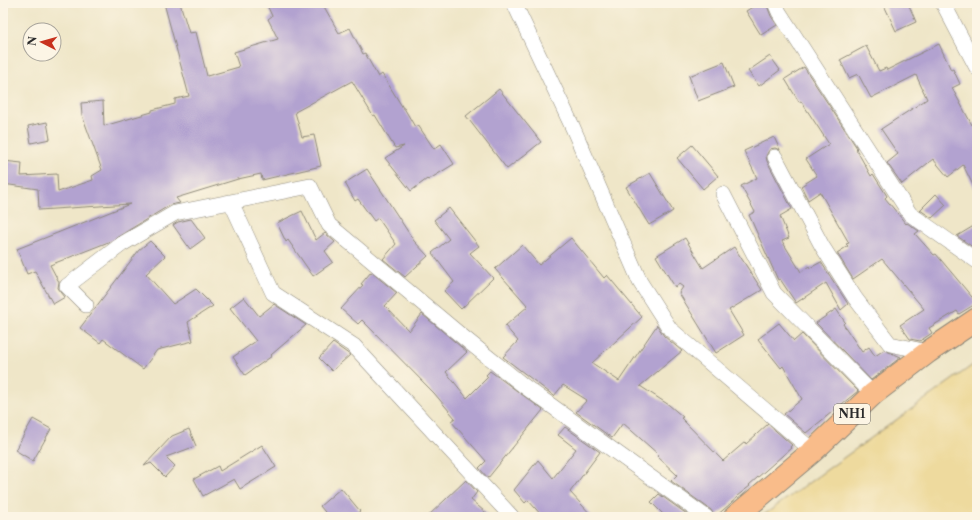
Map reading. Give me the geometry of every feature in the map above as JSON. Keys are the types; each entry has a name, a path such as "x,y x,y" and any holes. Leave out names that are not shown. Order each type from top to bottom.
{"highway":[{"name":"NH1","path":"735,517 813,451 873,394 928,352 977,320"}],"street":[{"path":"514,3 573,128 640,282 670,329 813,451"},
{"path":"775,3 779,12 910,214 977,261"},
{"path":"943,3 977,68"},
{"path":"776,156 822,246 855,298 890,344 928,352"},
{"path":"86,305 68,286 122,244 175,213 310,186 329,225 458,333 524,386 706,517"},
{"path":"723,194 774,293 873,394"},
{"path":"231,202 273,293 354,346 512,517"}],"sand":[{"path":"977,362 977,517 761,517"}],"building":[{"path":"164,3 180,3 189,33 196,32 207,76 239,67 234,52 278,39 268,19 272,16 266,3 322,3 339,33 350,28 363,54 365,53 378,77 382,74 415,127 418,125 434,149 441,144 454,164 428,180 427,179 411,191 385,158 404,146 395,148 375,115 373,116 352,81 295,112 302,137 314,135 321,166 262,180 261,174 238,179 176,198 180,203 170,205 111,241 50,265 59,282 58,288 65,297 53,304 35,271 27,274 17,249 130,204 39,210 38,189 3,184 3,161 22,163 21,176 57,174 58,192 93,180 92,176 102,170 82,115 81,103 103,101 104,126 175,104 175,99 189,96"},
{"path":"759,3 766,3 771,16 777,25 761,35 746,11"},
{"path":"883,3 908,3 916,22 896,31"},
{"path":"939,44 951,70 953,69 960,84 952,88 972,125 977,122 977,193 963,165 948,177 933,159 902,184 887,163 898,154 881,129 927,99 916,75 871,98 858,74 849,78 840,60 866,46 879,71 886,68 887,70"},
{"path":"770,56 780,70 759,86 748,71"},
{"path":"724,62 734,87 698,101 689,76"},
{"path":"804,67 857,148 856,149 871,176 873,174 887,196 885,198 906,224 907,223 919,231 915,234 934,255 936,254 977,303 959,314 957,311 929,328 932,333 920,341 910,339 900,325 924,309 882,259 853,279 837,253 848,246 846,244 849,243 820,192 808,200 801,186 817,176 806,159 829,144 801,101 799,102 785,79"},
{"path":"499,89 541,142 507,169 466,116"},
{"path":"47,122 50,139 31,143 28,126"},
{"path":"774,137 780,150 775,148 770,149 766,156 767,161 792,209 780,216 789,238 782,241 801,272 809,266 810,268 821,262 848,304 841,310 826,283 796,303 780,279 778,280 749,215 755,212 741,186 757,178 744,151"},
{"path":"692,145 718,176 703,189 677,158"},
{"path":"367,169 414,241 428,256 405,277 383,259 396,244 378,218 374,221 358,199 355,201 345,183"},
{"path":"650,173 673,211 649,225 626,187"},
{"path":"936,194 946,205 932,218 920,210"},
{"path":"449,208 479,246 470,253 493,278 461,309 444,291 454,282 432,253 449,239 434,220"},
{"path":"302,211 316,240 325,233 335,242 325,251 333,262 313,276 288,240 286,242 277,223"},
{"path":"191,219 205,238 190,249 173,225 178,222"},
{"path":"977,224 977,250 957,236"},
{"path":"571,238 604,278 607,275 642,317 592,363 619,381 657,325 664,336 682,351 640,386 669,405 683,417 681,418 723,461 745,442 746,444 768,424 792,445 790,447 791,448 715,517 711,510 671,481 677,475 657,456 659,455 623,423 612,438 576,412 587,400 563,385 554,396 503,357 518,341 505,326 528,306 495,269 522,245 539,265"},
{"path":"685,238 703,268 734,247 762,290 729,310 744,335 716,353 679,293 683,287 679,284 675,287 656,256"},
{"path":"150,241 165,256 146,274 173,304 196,289 213,306 188,322 193,341 157,350 143,369 103,339 100,343 80,328 139,250"},
{"path":"371,272 397,293 385,306 409,331 422,314 467,352 446,372 467,398 488,377 486,375 490,371 543,410 488,478 479,468 486,461 451,421 455,418 434,393 362,320 358,324 341,309 363,285 361,284"},
{"path":"244,297 259,316 274,304 306,325 271,355 272,356 245,375 233,357 256,341 230,308"},
{"path":"836,309 845,322 843,324 862,352 869,347 875,356 884,350 901,357 871,380 816,323"},
{"path":"779,323 794,341 802,334 858,391 806,433 784,414 802,399 783,366 781,368 758,339"},
{"path":"333,343 350,355 332,371 319,358"},
{"path":"33,419 51,429 33,461 15,450"},
{"path":"565,427 600,452 570,492 593,517 543,517 528,500 525,503 514,490 538,460 553,478 576,449 558,435"},
{"path":"189,429 196,446 166,457 175,466 165,477 151,463 144,466 172,436"},
{"path":"262,445 276,467 240,489 234,479 203,496 194,479 218,466 220,471"},
{"path":"466,480 477,492 471,500 491,517 427,517"},
{"path":"341,488 360,511 353,517 329,517 320,506"},
{"path":"659,494 691,517 666,517 651,502"}]}
